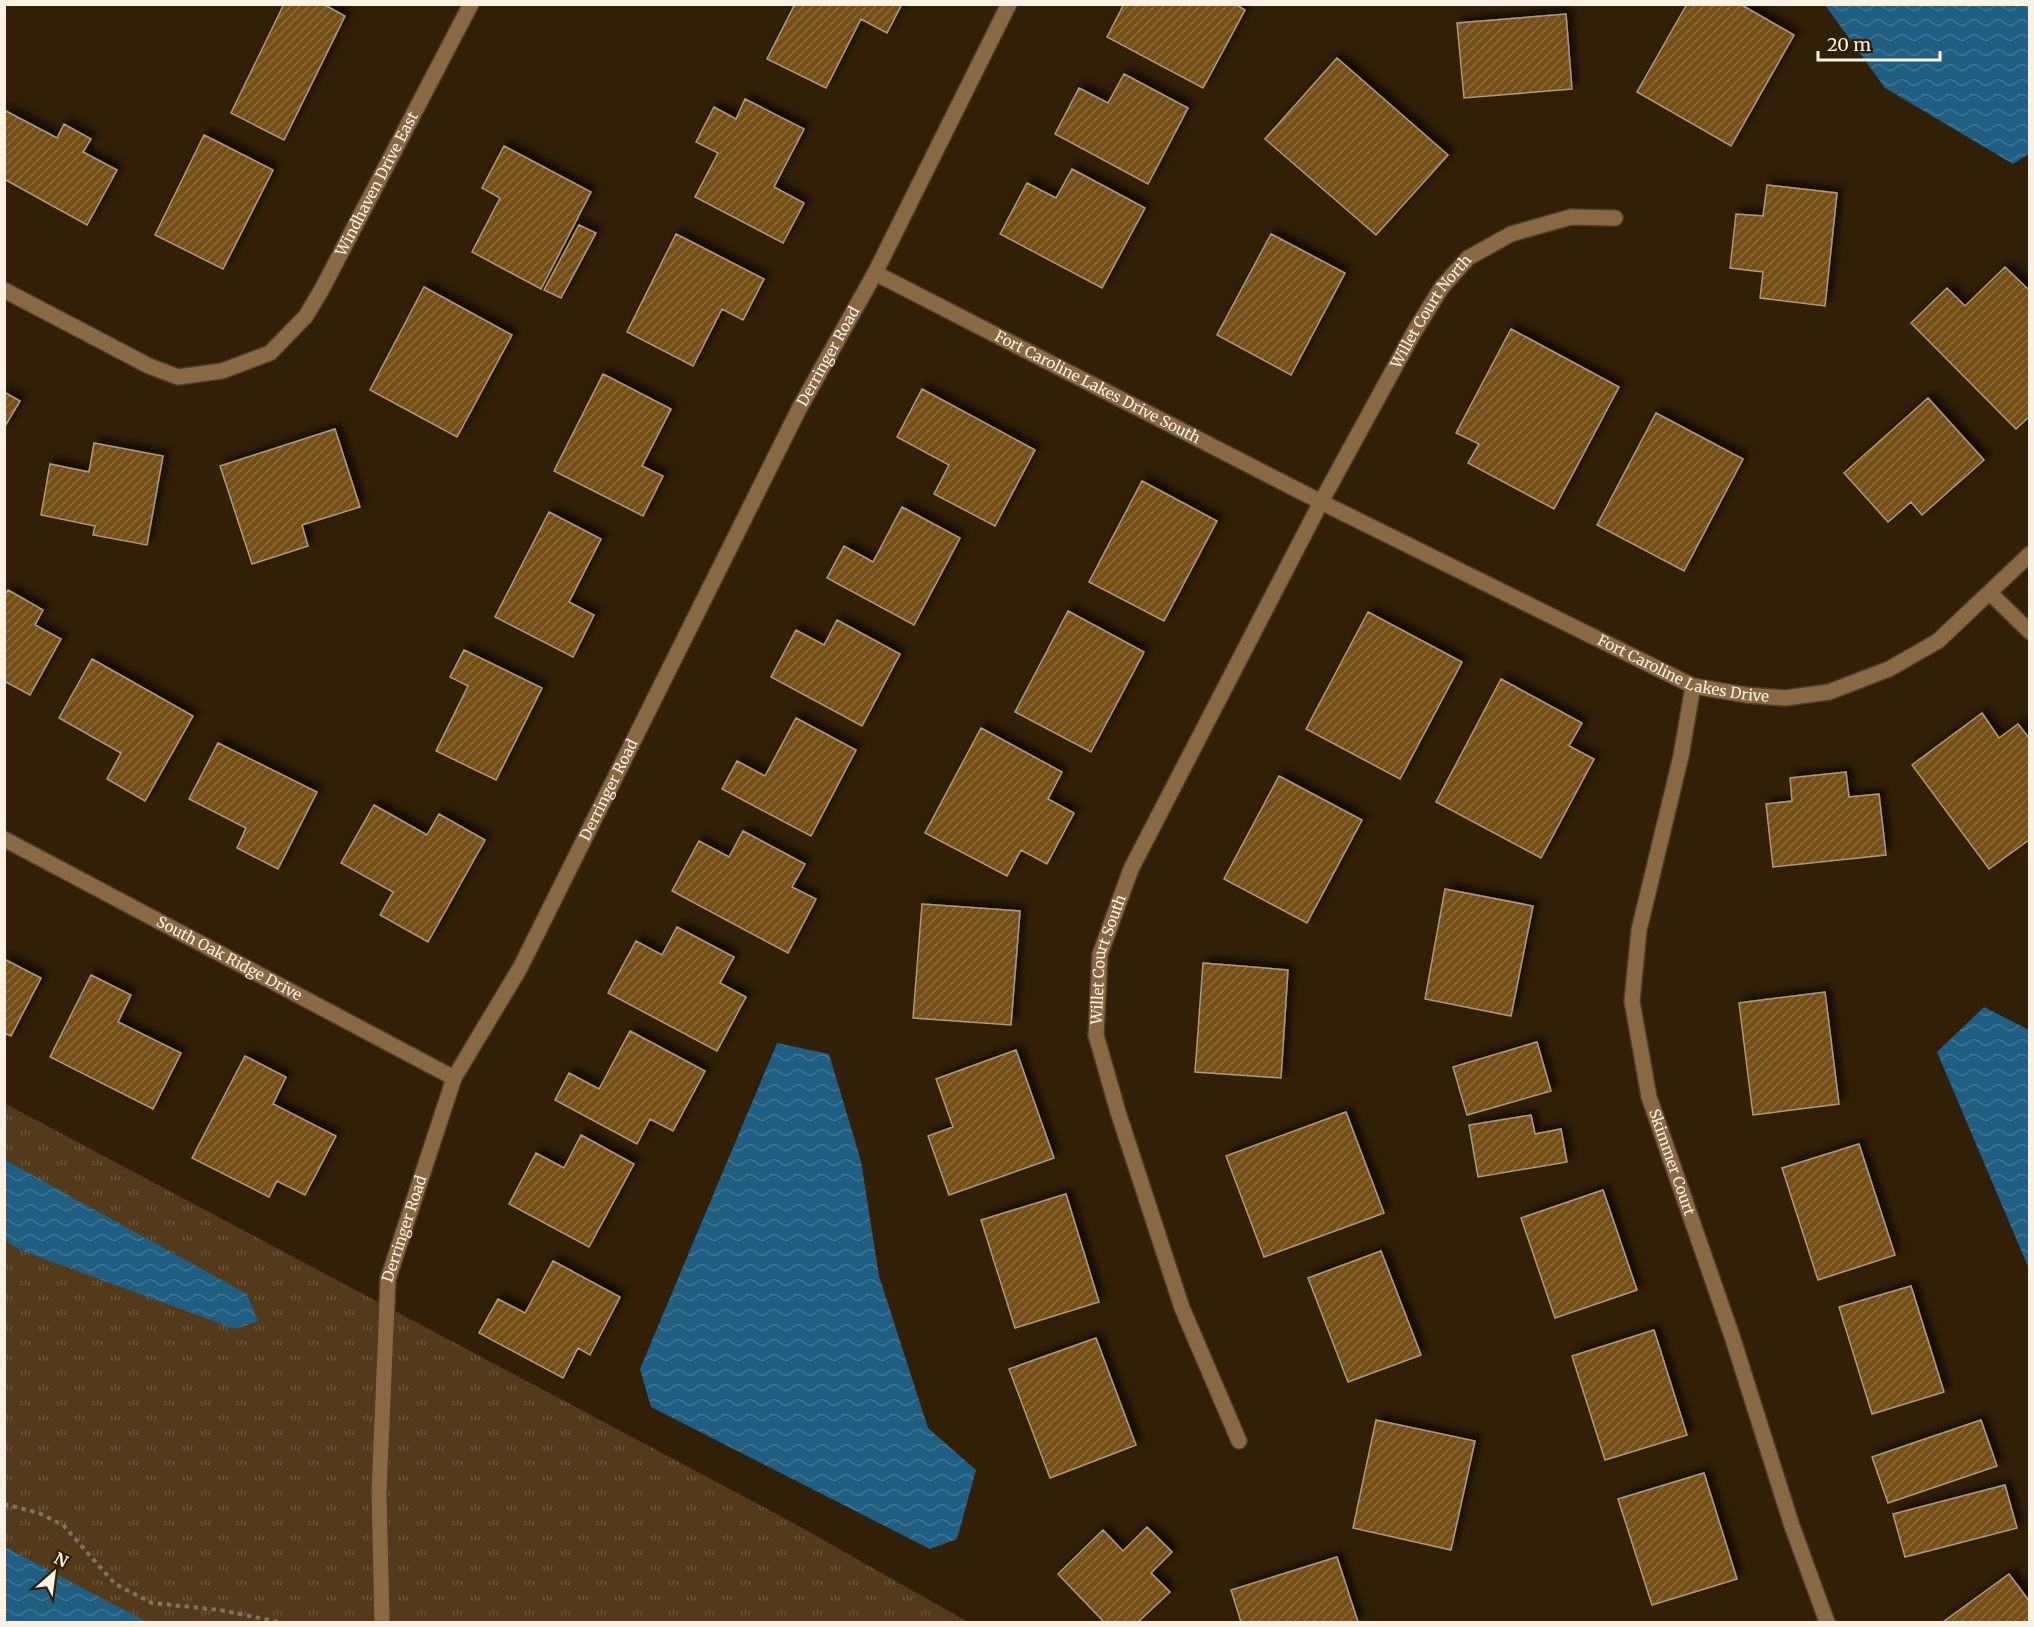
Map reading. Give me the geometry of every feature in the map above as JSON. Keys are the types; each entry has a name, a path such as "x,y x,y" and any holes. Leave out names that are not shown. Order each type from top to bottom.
{"street":[{"name":"Windhaven Drive East","path":"4,290 149,366 178,377 222,371 270,353 306,316 322,289 471,4"},
{"name":"Derringer Road","path":"382,1623 379,1492 388,1278 454,1078 520,968 799,409 875,273 1009,4"},
{"name":"Willet Court North","path":"1321,502 1414,332 1442,287 1468,258 1511,234 1571,218 1615,218"},
{"name":"Fort Caroline Lakes Drive South","path":"875,273 1321,502"},
{"name":"Fort Caroline Lakes Drive","path":"1321,502 1693,686 1746,695 1785,698 1829,692 1889,669 1938,641 2030,554"},
{"name":"Willet Court South","path":"1239,1441 1182,1308 1118,1112 1096,1035 1100,954 1131,869 1321,502"},
{"path":"1990,593 2030,632"},
{"name":"Skimmer Court","path":"1693,686 1681,756 1639,930 1632,1000 1649,1097 1732,1336 1792,1526 1827,1623"},
{"name":"South Oak Ridge Drive","path":"4,839 454,1078"}],"path":[{"path":"4,1504 39,1513 63,1525 115,1584 152,1603 220,1610 279,1623"}],"green space":[{"path":"4,1103 788,1520 968,1622 5,1622"}],"water":[{"path":"1825,5 2029,5 2029,154 2013,164 1885,88"},
{"path":"1984,1007 2029,1030 2029,1269 1937,1052"},
{"path":"777,1043 829,1054 861,1161 879,1276 928,1428 976,1470 957,1539 930,1549 651,1407 640,1369"},
{"path":"5,1160 247,1294 258,1321 235,1329 20,1250 5,1240"},
{"path":"5,1547 147,1622 5,1622"}],"building":[{"path":"284,4 323,4 345,16 284,140 231,113"},
{"path":"795,4 902,4 887,33 861,19 826,88 767,59"},
{"path":"1124,4 1235,4 1245,10 1203,88 1107,37"},
{"path":"1687,4 1740,4 1794,35 1731,146 1637,92"},
{"path":"1566,14 1572,89 1464,98 1457,23"},
{"path":"1337,58 1448,155 1376,235 1265,139"},
{"path":"1124,74 1188,108 1148,184 1055,134 1079,88 1108,103"},
{"path":"745,99 804,129 774,187 804,203 783,243 695,197 718,153 696,142 714,107 736,119"},
{"path":"4,110 57,138 64,124 91,139 83,152 117,170 87,225 4,179"},
{"path":"204,135 273,170 223,269 155,235"},
{"path":"504,146 591,192 541,289 472,252 500,198 482,188"},
{"path":"1072,169 1145,208 1102,288 1000,234 1027,183 1056,198"},
{"path":"1767,185 1837,193 1825,306 1760,298 1763,272 1730,268 1736,214 1763,216"},
{"path":"579,225 596,233 561,298 544,290"},
{"path":"676,234 764,279 743,320 722,309 693,366 627,332"},
{"path":"1271,234 1345,273 1291,375 1217,335"},
{"path":"2005,267 2030,291 2030,416 2016,429 1911,323 1947,288 1965,306"},
{"path":"424,287 512,335 457,437 370,390"},
{"path":"1511,329 1619,387 1554,509 1468,463 1479,444 1456,433"},
{"path":"603,374 671,409 642,466 663,476 643,516 554,471"},
{"path":"922,389 1035,450 995,526 934,494 949,465 897,437"},
{"path":"4,392 20,401 4,428"},
{"path":"1928,398 1984,460 1922,515 1911,502 1888,522 1844,473"},
{"path":"1656,413 1743,459 1684,571 1597,525"},
{"path":"335,429 360,507 302,525 308,546 252,564 220,466"},
{"path":"94,443 163,456 147,545 93,535 95,526 41,515 50,464 89,472"},
{"path":"1142,481 1217,521 1164,621 1089,582"},
{"path":"902,507 960,538 914,625 827,578 844,546 873,562"},
{"path":"549,512 601,539 569,602 594,615 573,657 495,617"},
{"path":"8,590 43,610 35,625 61,639 30,695 4,681 4,596"},
{"path":"1068,611 1144,652 1091,752 1015,712"},
{"path":"1368,612 1462,662 1400,779 1306,729"},
{"path":"837,620 900,654 862,726 771,677 796,630 824,645"},
{"path":"464,650 542,688 496,780 436,751 468,686 450,677"},
{"path":"92,659 193,716 145,801 107,779 121,753 59,718"},
{"path":"1501,679 1582,723 1569,746 1594,759 1541,858 1436,802"},
{"path":"1982,713 1999,738 2018,724 2030,739 2030,839 1989,869 1912,765"},
{"path":"796,718 856,750 811,836 722,789 737,761 765,776"},
{"path":"981,728 1062,772 1048,799 1074,813 1047,864 1021,850 1007,876 925,833"},
{"path":"218,743 317,792 278,869 237,848 246,828 189,799"},
{"path":"1846,772 1849,797 1879,794 1886,855 1773,867 1766,804 1792,801 1790,778"},
{"path":"1279,776 1362,820 1307,923 1224,879"},
{"path":"374,805 427,835 439,814 485,840 428,942 380,915 393,892 341,863"},
{"path":"743,831 805,864 792,887 816,899 788,953 672,891 699,841 729,857"},
{"path":"1445,889 1533,906 1511,1016 1425,999"},
{"path":"922,904 1020,911 1011,1025 913,1018"},
{"path":"677,927 734,957 720,983 746,997 717,1051 608,993 636,941 662,955"},
{"path":"4,959 41,978 11,1036 4,1033"},
{"path":"1203,963 1288,970 1281,1078 1195,1072"},
{"path":"91,975 131,995 118,1022 181,1053 153,1109 50,1057"},
{"path":"1825,992 1839,1104 1753,1115 1739,1003"},
{"path":"630,1031 705,1071 673,1131 650,1119 637,1144 555,1100 569,1073 599,1089"},
{"path":"1537,1042 1551,1091 1467,1115 1453,1067"},
{"path":"1016,1050 1054,1158 949,1195 928,1136 953,1127 936,1079"},
{"path":"245,1056 286,1077 273,1104 336,1136 305,1195 277,1181 269,1197 192,1158"},
{"path":"1346,1112 1384,1213 1264,1257 1226,1156"},
{"path":"1531,1115 1535,1134 1561,1129 1567,1162 1478,1177 1469,1125"},
{"path":"581,1135 634,1164 589,1247 509,1204 536,1153 564,1168"},
{"path":"1859,1144 1895,1255 1818,1280 1782,1168"},
{"path":"1603,1190 1637,1290 1555,1318 1521,1218"},
{"path":"1066,1194 1099,1302 1015,1328 981,1220"},
{"path":"1381,1251 1421,1355 1348,1382 1308,1278"},
{"path":"553,1261 620,1297 590,1355 578,1348 563,1378 479,1333 498,1299 525,1313"},
{"path":"1911,1286 1944,1392 1872,1414 1839,1307"},
{"path":"1654,1330 1687,1435 1605,1460 1572,1356"},
{"path":"1096,1338 1136,1445 1050,1478 1009,1369"},
{"path":"1376,1420 1475,1441 1451,1550 1353,1528"},
{"path":"1981,1420 1997,1466 1888,1503 1872,1457"},
{"path":"1704,1473 1737,1579 1652,1605 1618,1499"},
{"path":"2005,1485 2017,1528 1905,1557 1893,1514"},
{"path":"1147,1527 1172,1552 1151,1573 1170,1592 1138,1622 1104,1622 1058,1574 1103,1530 1123,1551"},
{"path":"1337,1557 1358,1622 1241,1622 1231,1590"},
{"path":"2009,1574 2030,1602 2030,1622 1943,1622"}]}
